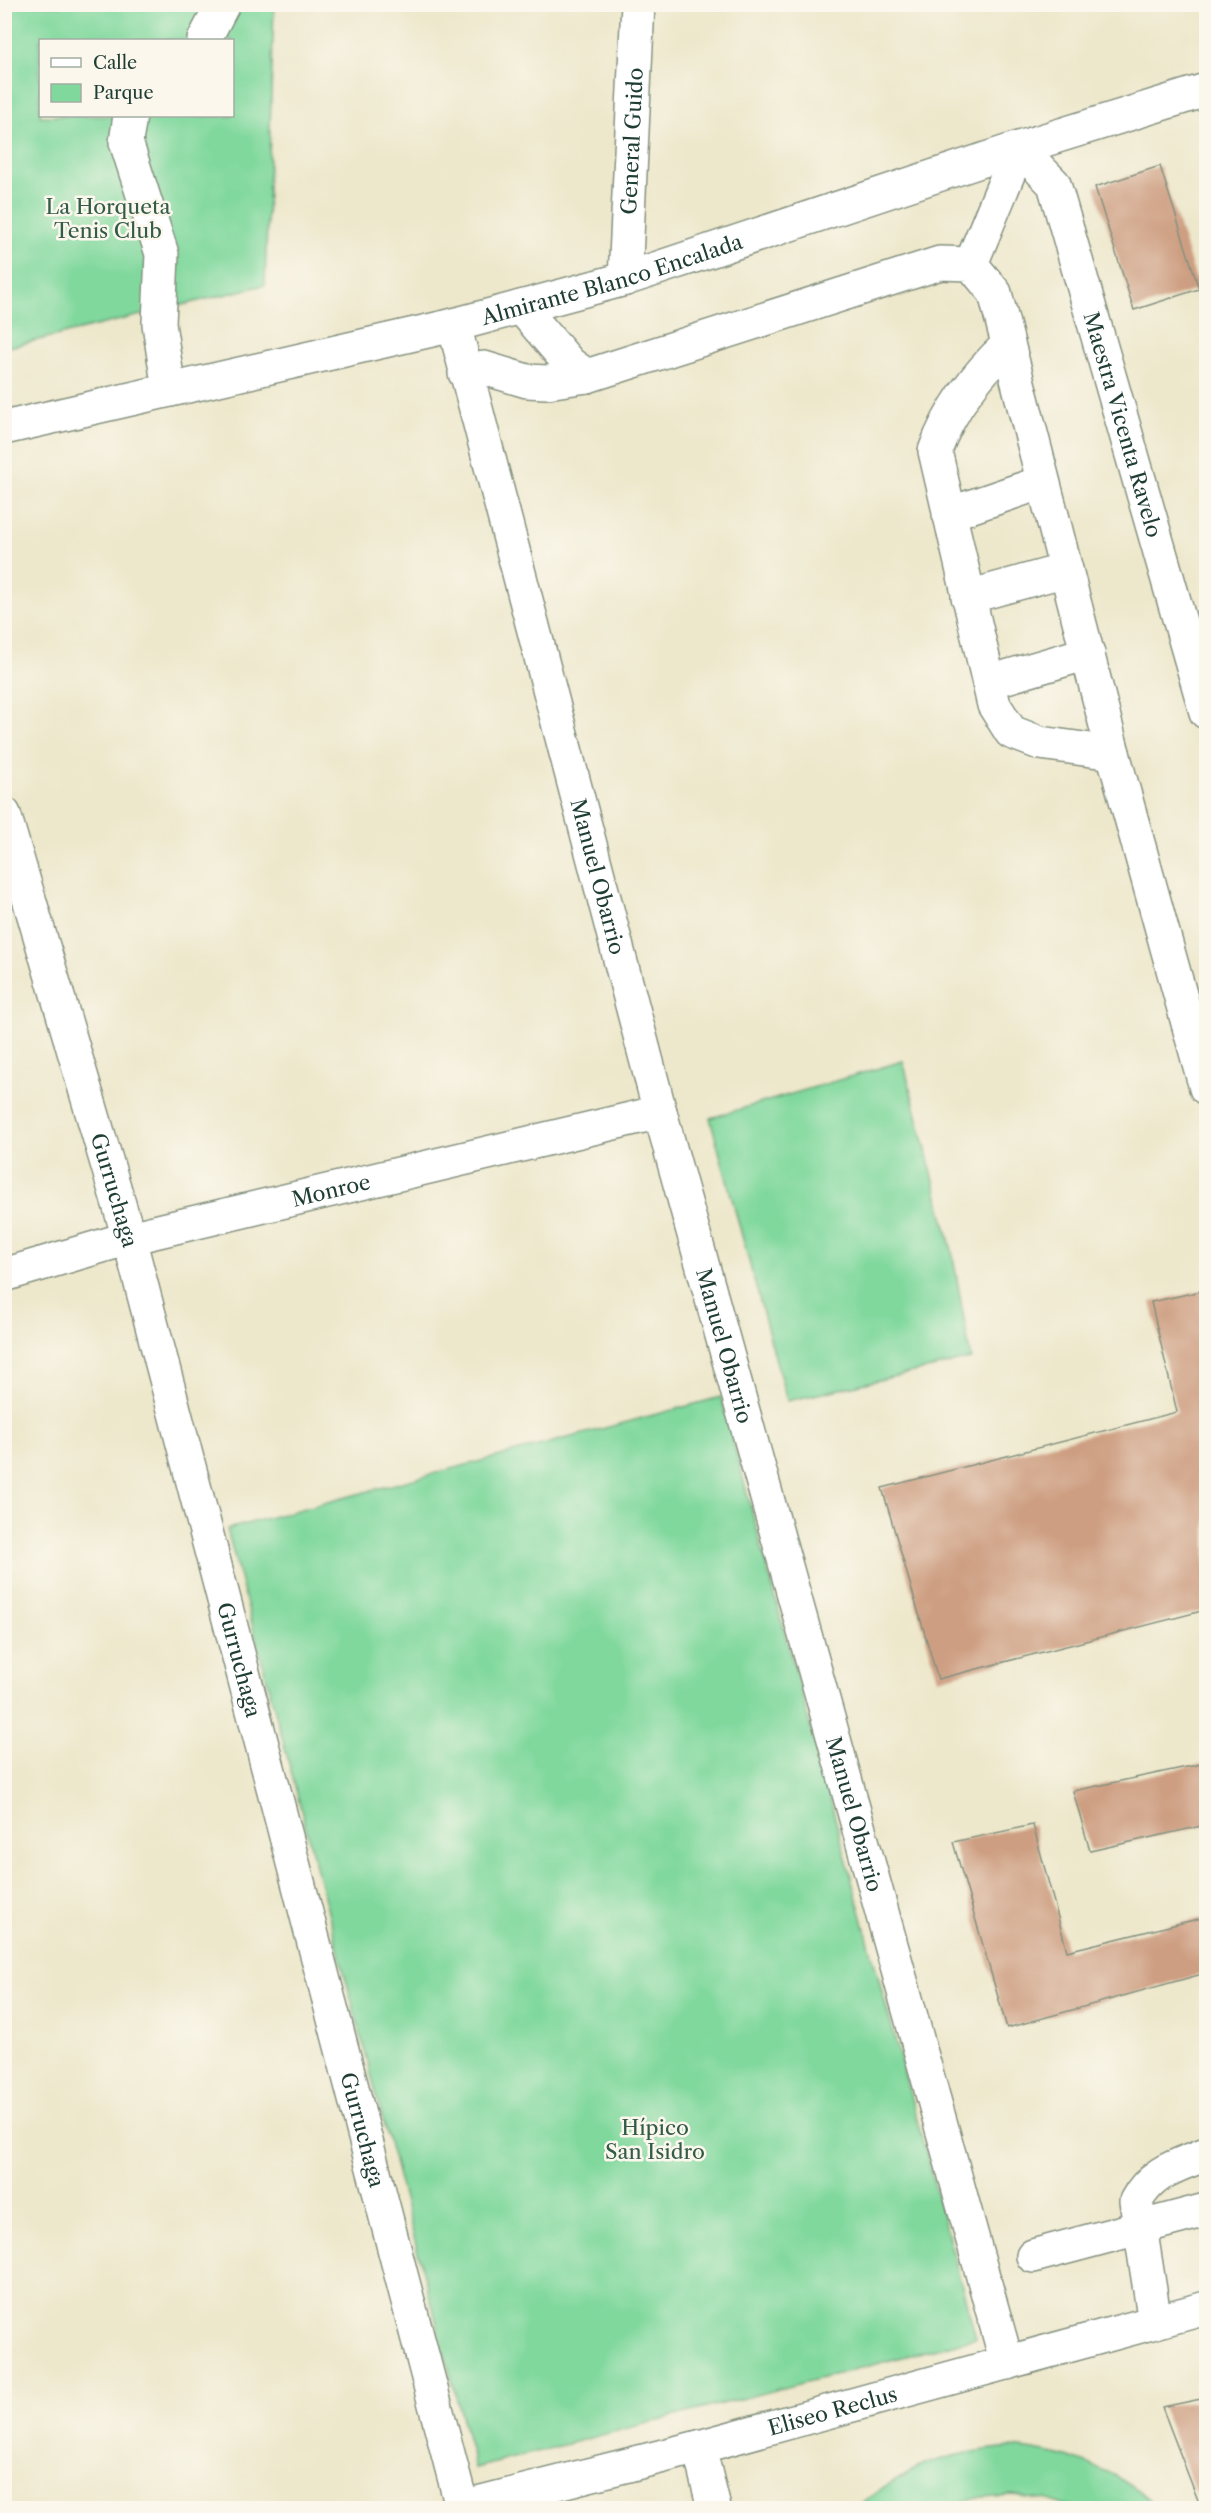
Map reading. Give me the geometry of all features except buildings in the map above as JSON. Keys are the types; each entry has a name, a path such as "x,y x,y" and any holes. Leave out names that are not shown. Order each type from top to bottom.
{"street":[{"path":"205,39 223,4"},
{"name":"General Guido","path":"625,279 638,4"},
{"name":"Almirante Blanco Encalada","path":"4,428 454,325 625,279 1019,148 1206,90"},
{"path":"130,117 126,142 162,254 159,324 169,390"},
{"path":"971,264 1019,148"},
{"name":"Maestra Vicenta Ravelo","path":"1019,148 1054,184 1206,712"},
{"path":"465,373 484,368 527,381 547,382 587,376 940,263 971,264 995,293 1113,753 1206,1088"},
{"path":"520,307 570,364 587,376"},
{"name":"Manuel Obarrio","path":"454,325 660,1112 1006,2363"},
{"path":"1008,345 984,367 941,433 936,451 994,705 1011,732 1040,743 1113,753"},
{"path":"949,514 1043,482"},
{"path":"968,597 1066,570"},
{"path":"989,682 1088,653"},
{"name":"Gurruchaga","path":"4,814 129,1238 460,2508"},
{"name":"Monroe","path":"4,1275 129,1238 660,1112"},
{"path":"1155,2322 1136,2201 1145,2185 1163,2172 1206,2154"},
{"path":"1033,2256 1206,2210"},
{"name":"Eliseo Reclus","path":"460,2508 699,2447 1206,2308"},
{"path":"699,2447 714,2508"}],"green space":[{"name":"La Horqueta Tenis Club","path":"4,5 274,5 265,285 5,348"},
{"path":"903,1061 952,1251 971,1359 787,1401 710,1118"},
{"name":"Hípico San Isidro","path":"721,1397 976,2338 475,2468 227,1529"},
{"path":"1012,2447 1054,2454 1091,2465 1125,2482 1159,2508 1074,2508 1047,2500 1014,2495 981,2497 941,2508 856,2508 893,2481 928,2464 967,2453"}]}
